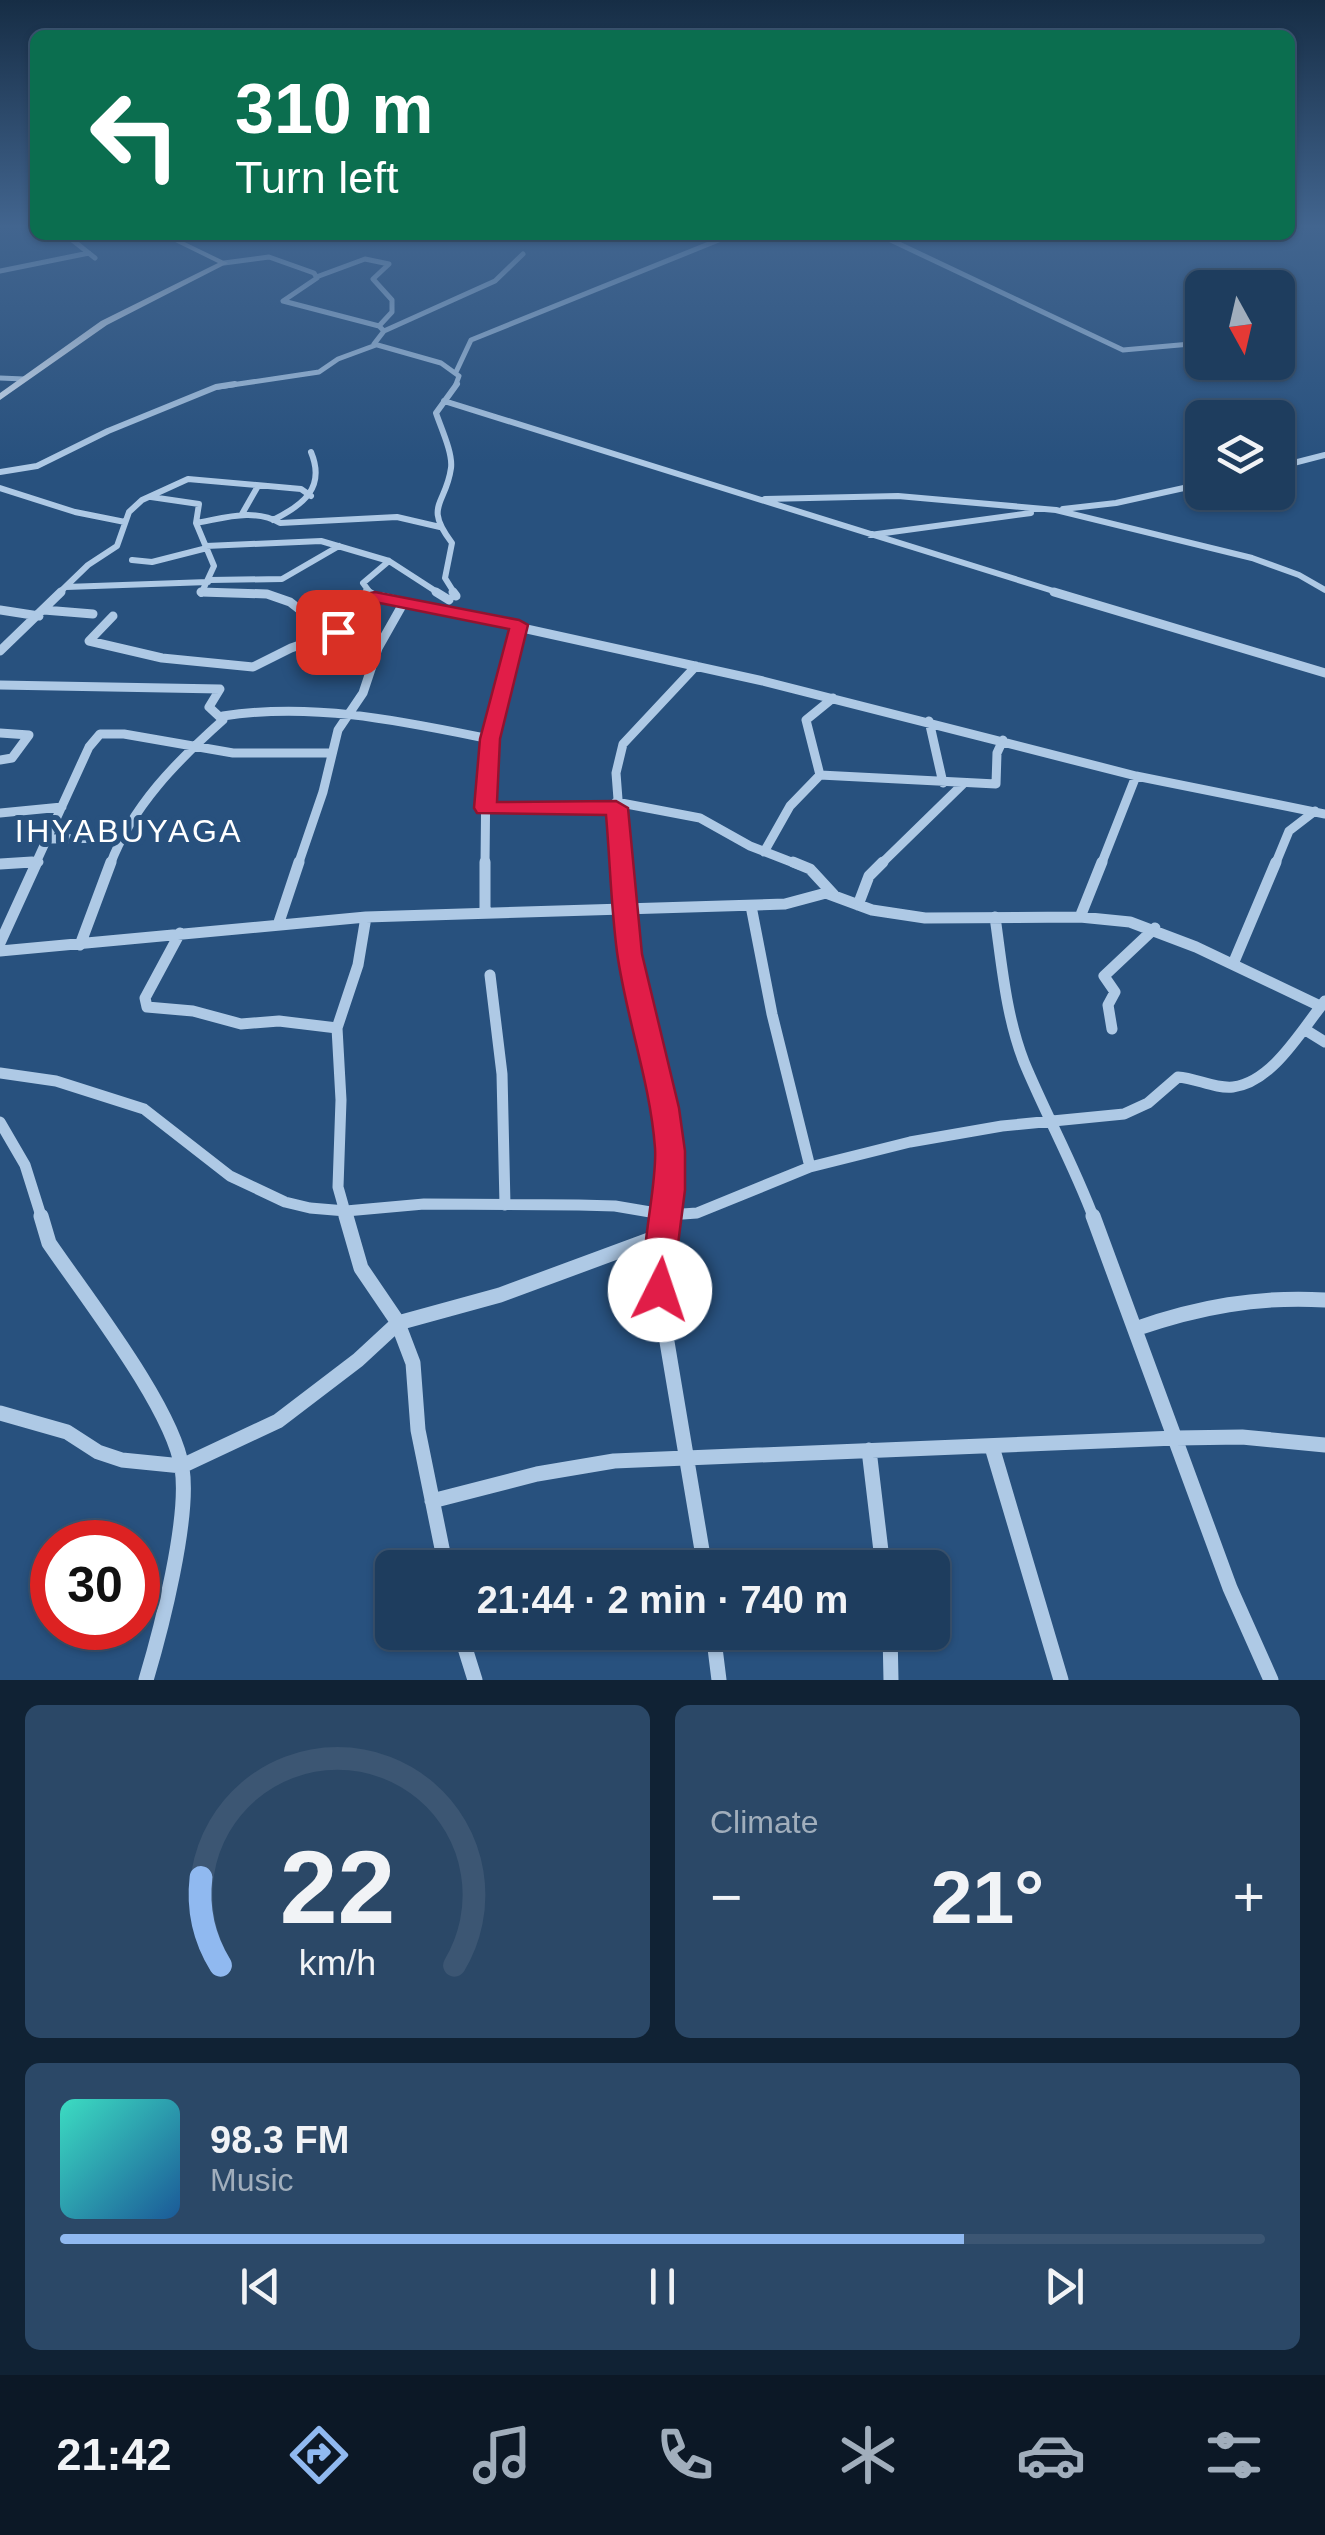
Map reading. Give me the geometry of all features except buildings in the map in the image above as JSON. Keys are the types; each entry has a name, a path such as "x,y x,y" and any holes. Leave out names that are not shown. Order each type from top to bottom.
{"street":[{"path":"0,397 104,324 141,305"},
{"path":"301,305 382,328 436,305"},
{"path":"376,345 374,341 392,305"},
{"path":"132,560 148,562 207,547 308,540 389,561 452,598 445,578 452,543 440,527 435,510 452,466 436,413 459,382 456,372 471,340 556,305"},
{"path":"1028,305 1122,350 1185,344"},
{"path":"0,472 11,467 37,466 108,430 216,388 312,374 376,345 428,358 456,372"},
{"path":"0,378 24,379"},
{"path":"444,401 869,536 1325,673"},
{"path":"272,520 311,496 318,480 312,452"},
{"path":"1295,462 1325,455"},
{"path":"0,652 66,588 117,546 134,505 188,479 301,489 311,496"},
{"path":"242,514 258,486"},
{"path":"0,488 75,512 124,522"},
{"path":"869,536 908,527 1116,503 1185,488"},
{"path":"754,499 898,496 1056,510 1252,558 1325,590"},
{"path":"151,497 198,503 196,523 214,566 200,594 273,596 290,599 299,609 353,614"},
{"path":"290,512 298,514 294,523"},
{"path":"196,523 261,514 294,523 397,517 440,527"},
{"path":"66,588 282,579 338,546"},
{"path":"389,561 364,583 364,590 375,597 519,625 928,720 1136,776 1320,813"},
{"path":"1315,583 1325,580"},
{"path":"112,616 88,641 162,658 254,667 291,648 338,632 362,600 375,597"},
{"path":"279,922 322,792 330,753 348,714 363,693 378,648 404,602"},
{"path":"0,610 93,614"},
{"path":"485,911 490,739 519,625"},
{"path":"696,666 624,744 616,762 616,805 624,910 636,985 665,1108 670,1151 660,1290 702,1550"},
{"path":"0,684 217,687 220,690 209,707 223,716 276,711 348,714 490,739"},
{"path":"820,775 806,720 833,698"},
{"path":"80,945 120,838 173,765 195,748 223,716"},
{"path":"928,720 942,783"},
{"path":"0,734 29,735 12,758 0,760"},
{"path":"0,942 50,839 88,747 100,734 262,754 330,753"},
{"path":"764,852 790,806 820,775 942,783 999,781 997,754 1003,740"},
{"path":"1080,916 1136,776"},
{"path":"858,904 869,876 964,783"},
{"path":"485,808 616,805 700,818 764,852 810,869 834,896"},
{"path":"0,813 62,807"},
{"path":"1234,964 1289,832 1303,817 1320,813"},
{"path":"50,839 120,838"},
{"path":"0,864 39,862"},
{"path":"0,951 279,922 485,911 792,904 822,893 925,918 1080,916 1155,928 1322,1003 1304,1029 1258,1077 1242,1085 1221,1087 1178,1077 1148,1103 1130,1112 943,1136 810,1167 728,1204 668,1216 615,1206 424,1204 346,1211 310,1208 255,1189 215,1166 194,1144 144,1109 56,1082 0,1073"},
{"path":"752,906 772,1014 810,1167"},
{"path":"366,917 358,965 337,1028 341,1100 336,1164 361,1268 398,1323 413,1364 418,1430 442,1550"},
{"path":"995,917 1009,1012 1024,1061 1055,1122 1230,1588 1271,1680"},
{"path":"1112,1029 1108,1006 1114,992 1104,976 1155,928"},
{"path":"180,934 145,998 147,1007 193,1012 242,1024 279,1021 337,1028"},
{"path":"490,975 502,1074 505,1205"},
{"path":"1304,1029 1325,1042"},
{"path":"0,1122 26,1165 49,1243 139,1377 166,1424 182,1466 184,1503 146,1680"},
{"path":"0,1412 67,1432 98,1452 122,1460 182,1466 278,1421 358,1360 398,1323 500,1296 665,1234"},
{"path":"1135,1329 1233,1299 1276,1296 1325,1300"},
{"path":"432,1500 556,1470 614,1461 1176,1438 1242,1437 1325,1444"},
{"path":"992,1447 1061,1680"},
{"path":"870,1450 882,1550"},
{"path":"466,1650 475,1680"},
{"path":"715,1650 719,1680"},
{"path":"891,1650 892,1680"}],"district":[{"name":"IHYABUYAGA","path":"129,831"}],"route":[{"path":"338,632 346,628 362,600 375,597 519,625 490,739 485,808 616,808 630,954 665,1108 670,1151 660,1290"}]}
